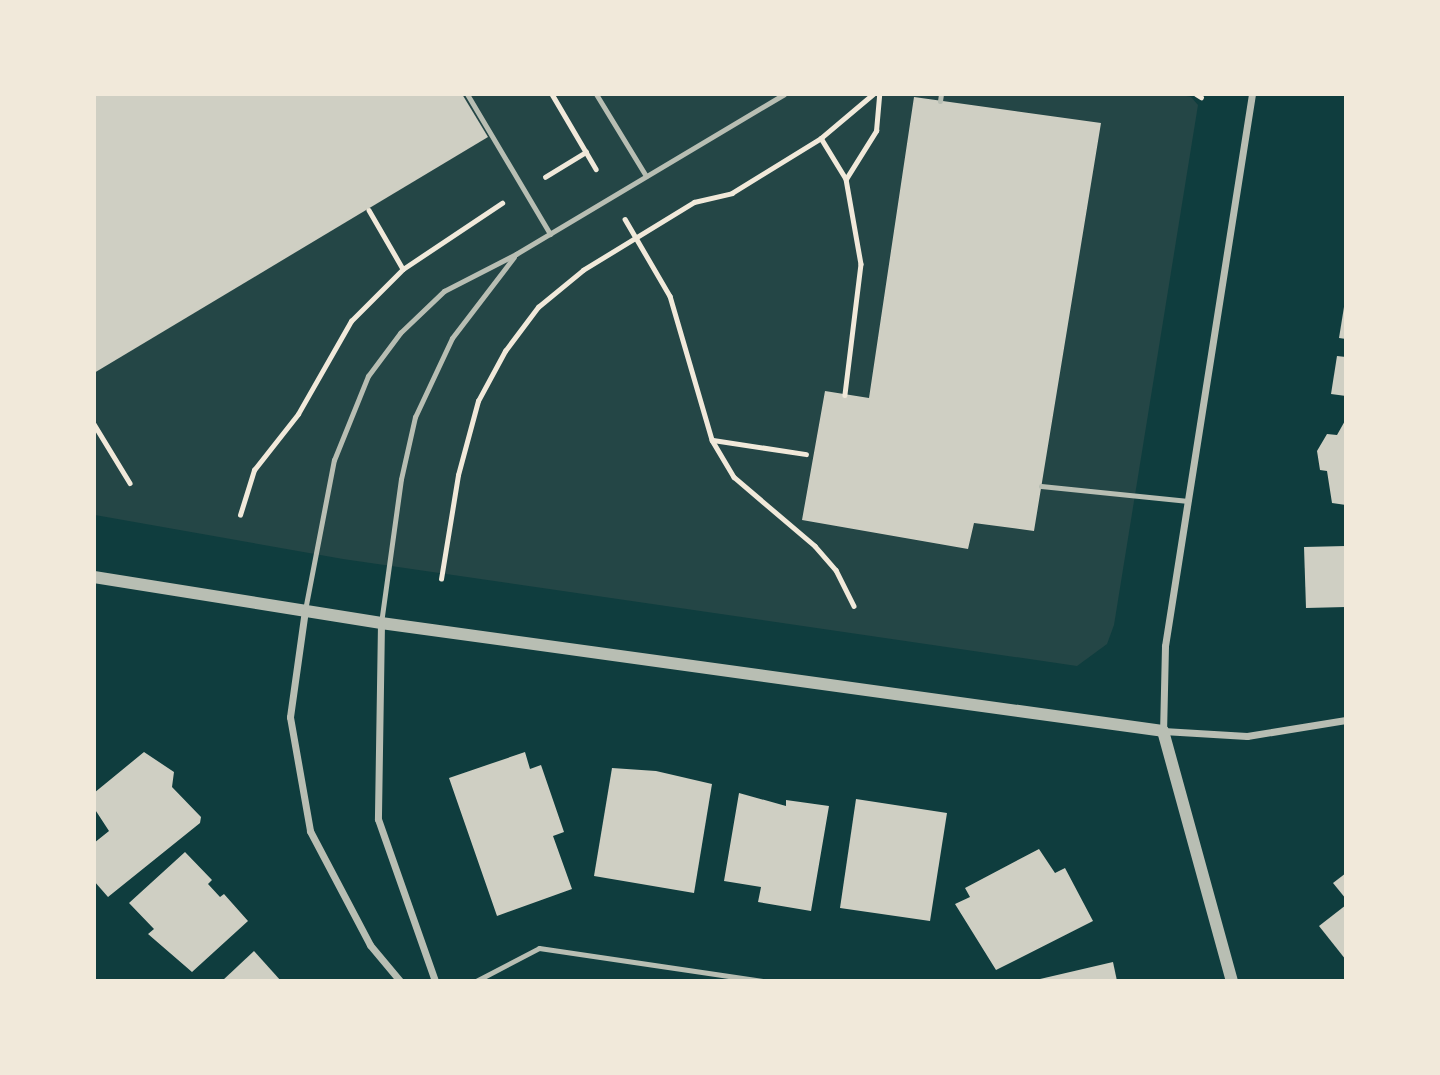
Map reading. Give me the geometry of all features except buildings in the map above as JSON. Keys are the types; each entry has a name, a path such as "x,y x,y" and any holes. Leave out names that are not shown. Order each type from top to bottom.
{"street":[{"path":"1232,981 1163,731 1162,665 1252,94"},
{"path":"94,577 381,623 1163,731 1247,736 1346,720"},
{"path":"305,610 290,717 310,831 370,945 400,981"},
{"path":"381,623 378,819 435,981"}],"lane":[{"path":"467,94 550,234"},
{"path":"596,94 646,176"},
{"path":"305,610 334,460 368,376 400,333 444,291 516,254 784,94"},
{"path":"381,623 401,479 415,416 452,338 516,254"},
{"path":"1041,486 1188,501"},
{"path":"476,981 539,948 763,981"}],"path":[{"path":"552,94 596,169"},
{"path":"440,579 458,475 478,401 505,351 538,307 583,270 635,237 694,202 732,193 821,138 873,94"},
{"path":"846,178 876,131 880,94"},
{"path":"821,138 846,178 861,264 845,395"},
{"path":"369,210 403,269"},
{"path":"623,216 670,296 712,440 734,477 822,554 854,606"},
{"path":"94,424 130,483"},
{"path":"712,440 806,454"}],"shaded area":[{"path":"1177,94 1191,97 1198,105 1114,625 1107,644 1077,666 343,559 95,515 94,95"}]}
